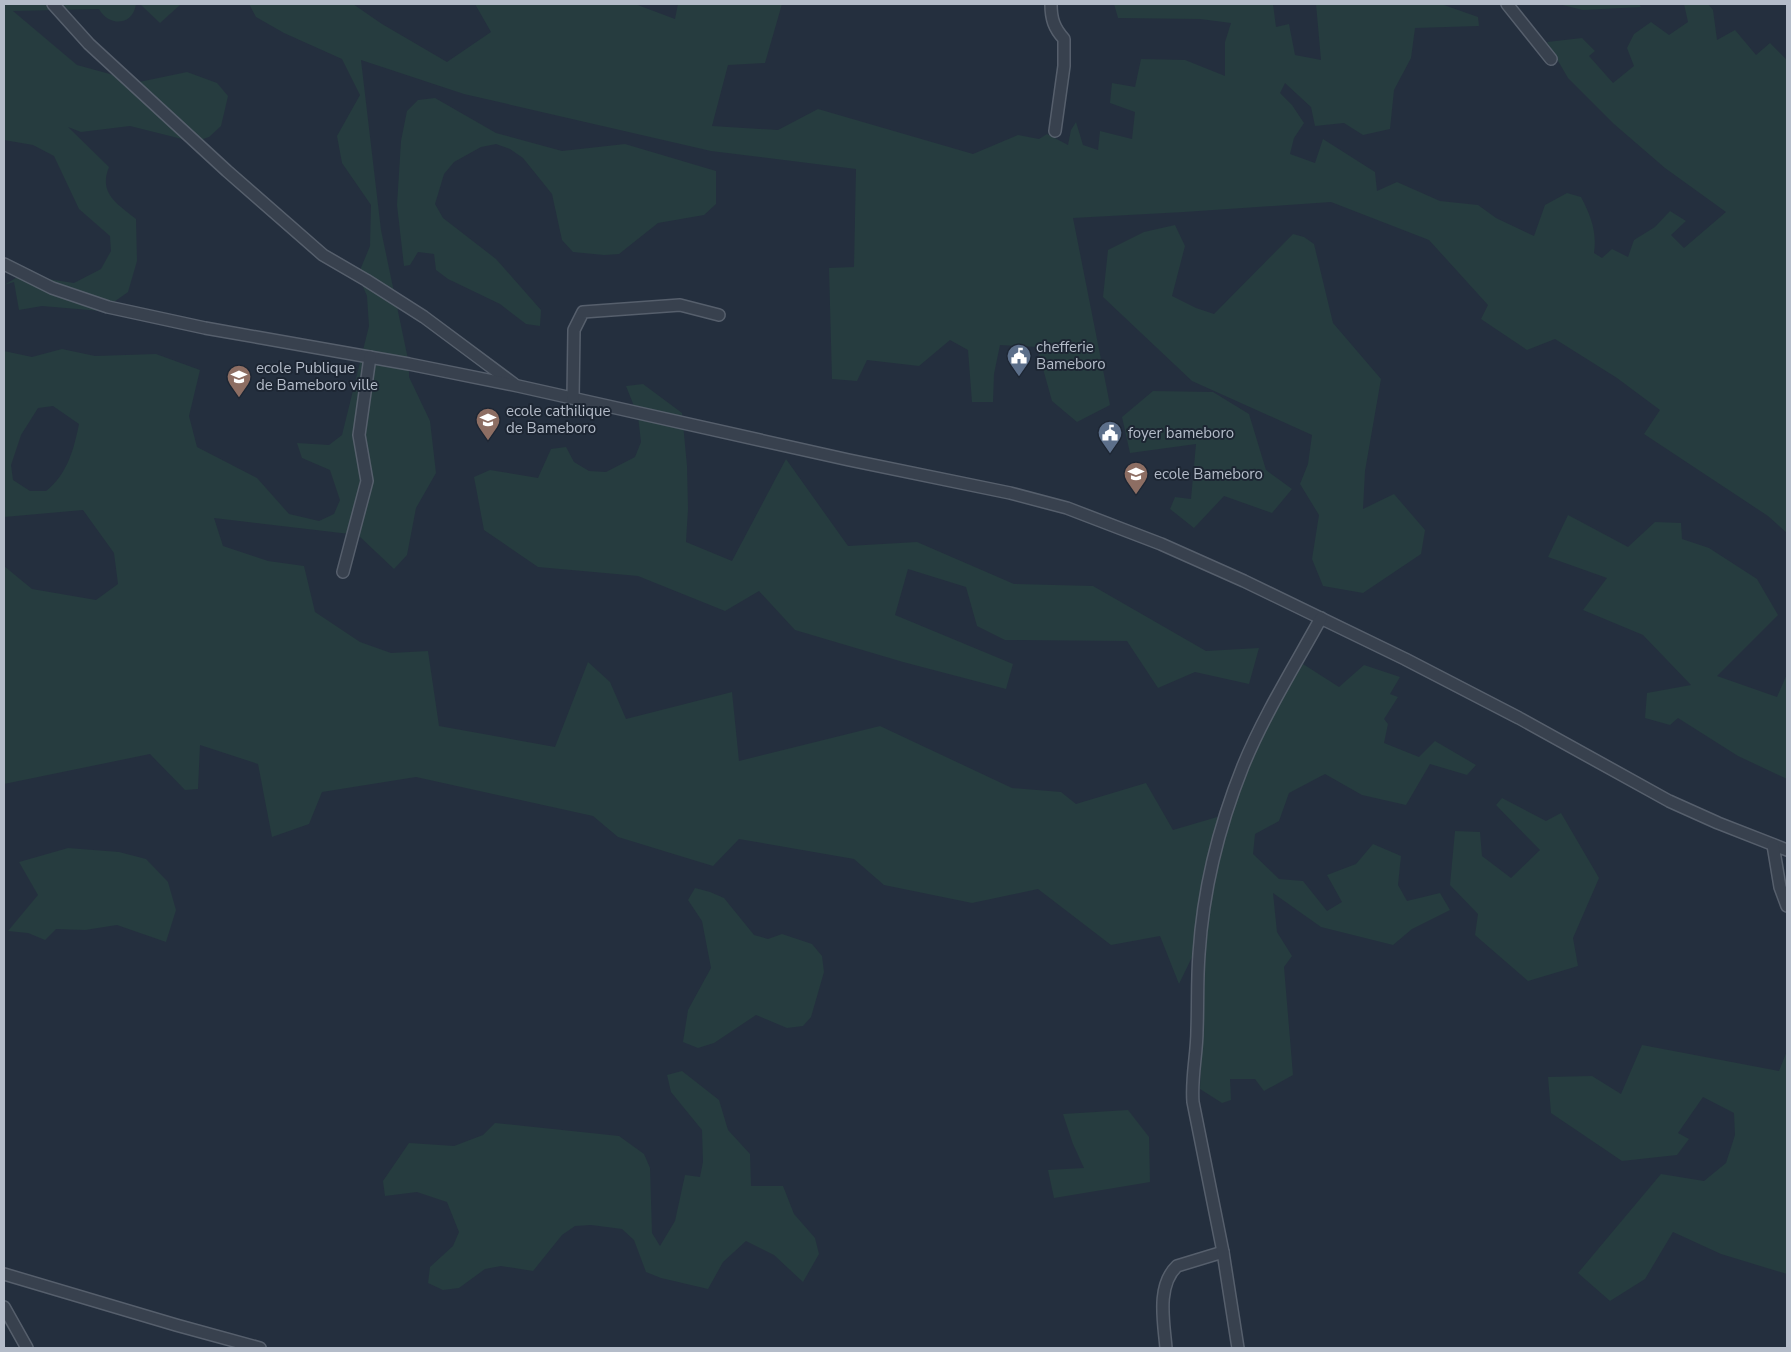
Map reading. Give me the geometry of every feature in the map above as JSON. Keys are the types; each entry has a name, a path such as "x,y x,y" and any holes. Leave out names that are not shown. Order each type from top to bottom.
{"street":[{"path":"53,4 89,44 227,171 323,255 424,317 518,386"},
{"path":"1051,4 1051,17 1057,32 1064,39 1064,66 1055,131"},
{"path":"1507,4 1551,59"},
{"path":"4,264 52,288 108,307 205,328 370,357 518,386 1048,502 1161,544 1321,618 1519,718 1669,801 1787,850"},
{"path":"573,398 574,330 583,312 680,305 719,314"},
{"path":"343,572 367,481 359,435 370,357"},
{"path":"1238,1348 1223,1252 1195,1118 1192,1092 1197,1042 1199,953 1212,864 1244,765 1262,724 1321,618"},
{"path":"1773,845 1780,887 1787,906"},
{"path":"1166,1348 1163,1307 1164,1290 1172,1271 1177,1266 1223,1252"},
{"path":"4,1274 260,1348"},
{"path":"4,1307 28,1348"}],"green space":[{"path":"4,4 136,4 130,17 120,22 109,19 99,9 13,11 77,65 139,82 187,72 217,83 228,96 221,126 209,137 194,142 130,126 81,132 68,127 109,167 106,176 108,191 117,203 136,219 137,261 128,292 101,311 42,306 19,310 14,282 4,285 21,275 74,283 101,269 111,251 110,236 79,209 54,156 33,145 4,140"},
{"path":"140,4 181,4 160,23"},
{"path":"249,4 353,4 382,24 447,62 491,32 475,4 635,4 675,19 678,4 782,4 765,63 728,65 712,126 778,130 818,109 973,154 1018,135 1039,139 1047,134 1068,145 1071,130 1076,122 1083,145 1098,150 1100,131 1132,139 1135,112 1110,103 1112,83 1135,87 1141,59 1185,60 1225,76 1225,42 1231,23 1200,19 1118,18 1114,4 1273,4 1276,27 1289,24 1295,55 1321,60 1316,4 1441,4 1478,17 1479,26 1415,28 1411,58 1394,90 1390,129 1363,135 1344,123 1315,126 1311,107 1285,83 1280,93 1292,105 1304,123 1294,138 1290,154 1315,163 1323,139 1375,172 1377,191 1397,182 1440,201 1478,205 1496,218 1534,236 1545,205 1567,193 1581,197 1592,224 1595,238 1594,253 1602,258 1612,249 1628,257 1634,240 1655,227 1670,211 1686,221 1671,235 1684,248 1726,212 1665,168 1614,124 1568,78 1547,42 1582,38 1595,51 1589,56 1613,83 1634,66 1627,48 1634,34 1651,22 1669,35 1688,22 1684,4 1708,4 1713,10 1717,40 1735,30 1756,55 1770,43 1787,60 1787,533 1768,516 1644,434 1660,410 1617,378 1555,339 1527,350 1481,319 1488,305 1429,240 1331,202 1073,218 1110,405 1077,422 1052,401 1037,347 1000,345 994,374 993,402 972,402 968,350 950,340 919,366 867,360 857,381 832,379 829,268 854,267 856,169 711,151 464,94 361,60 381,230 409,364 409,377 430,421 436,473 416,508 407,555 394,569 358,535 214,518 223,546 268,561 304,566 315,612 360,642 391,653 428,651 439,726 555,747 588,662 610,682 626,719 732,692 739,761 880,726 1012,788 1061,792 1076,804 1146,783 1173,830 1224,815 1194,953 1179,984 1160,936 1111,945 1038,889 972,903 884,885 854,859 739,839 713,866 618,837 593,816 416,777 322,792 309,824 272,837 258,764 200,745 198,789 185,790 150,754 4,784 4,566 32,589 96,600 118,584 114,553 83,510 4,517 4,351 32,357 62,349 95,356 156,354 200,370 189,416 197,447 257,478 289,514 319,521 334,514 340,500 330,470 302,458 297,443 329,445 342,435 369,326 367,296 358,275 370,246 371,205 342,163 337,136 360,95 342,59 284,33 256,17","holes":["53,406 79,424 75,443 68,461 59,477 46,491 30,491 13,480 11,465 21,435 38,408"]},
{"path":"1558,4 1639,4 1641,7 1583,10"},
{"path":"435,98 496,133 562,151 625,144 716,171 716,204 704,215 658,223 619,254 604,255 573,252 562,240 552,194 523,158 510,149 496,144 481,147 454,162 444,174 435,204 443,218 496,259 541,310 540,326 526,324 500,304 448,279 436,270 434,254 418,252 410,265 404,266 397,205 401,141 407,111 418,100"},
{"path":"1175,225 1185,246 1172,296 1196,308 1214,314 1293,234 1304,237 1314,244 1333,323 1381,379 1365,471 1363,509 1394,494 1425,530 1421,554 1363,593 1323,586 1312,559 1319,515 1300,484 1308,464 1312,435 1192,381 1103,297 1108,250 1144,232"},
{"path":"643,384 682,413 687,466 688,509 686,542 732,561 786,459 848,546 917,542 1014,584 1093,586 1206,651 1259,648 1249,684 1195,672 1158,688 1127,641 1005,640 977,626 966,587 908,569 895,615 1013,664 1006,689 903,662 795,630 759,591 725,611 638,576 538,567 484,530 474,477 490,470 538,478 551,449 566,447 574,462 589,471 606,472 635,457 641,442 638,416 626,386"},
{"path":"1153,391 1213,392 1249,414 1266,470 1292,489 1272,513 1224,496 1194,528 1170,509 1175,497 1191,499 1196,444 1130,453 1122,417"},
{"path":"1568,515 1628,547 1655,522 1681,523 1682,539 1709,548 1757,579 1778,615 1717,676 1777,697 1787,674 1787,779 1738,756 1678,718 1670,725 1645,718 1647,693 1691,685 1643,635 1583,610 1607,578 1548,557"},
{"path":"1303,664 1339,687 1364,665 1400,677 1390,694 1398,697 1384,719 1388,724 1384,743 1419,757 1435,741 1476,765 1467,775 1430,764 1406,805 1362,795 1325,774 1289,793 1279,821 1255,834 1253,854 1279,879 1303,881 1327,911 1342,902 1327,875 1356,864 1373,844 1401,856 1398,885 1407,901 1440,893 1450,910 1412,929 1393,945 1321,927 1273,893 1277,932 1292,956 1284,967 1293,1075 1264,1091 1255,1079 1230,1079 1231,1100 1222,1103 1200,1089 1206,946 1211,889 1216,861 1250,762 1269,722"},
{"path":"1502,798 1546,821 1561,813 1599,878 1573,938 1578,966 1528,981 1475,935 1478,914 1450,885 1455,831 1480,832 1482,856 1511,878 1540,850 1496,805"},
{"path":"68,848 119,852 146,859 168,882 176,910 166,942 117,925 85,930 56,929 45,940 28,933 8,931 38,895 19,862"},
{"path":"695,888 724,898 754,935 768,939 782,934 812,944 822,956 824,972 811,1017 803,1026 787,1028 756,1015 714,1043 698,1048 683,1042 688,1010 711,968 702,921 688,900"},
{"path":"1642,1045 1779,1071 1787,1051 1787,1274 1721,1254 1673,1232 1645,1279 1610,1301 1578,1273 1661,1174 1704,1181 1726,1163 1735,1135 1734,1113 1703,1097 1678,1133 1689,1139 1677,1155 1622,1161 1551,1113 1548,1077 1592,1076 1621,1094"},
{"path":"682,1071 719,1100 728,1130 750,1154 751,1186 783,1186 794,1214 815,1238 819,1254 803,1282 774,1255 746,1241 723,1262 708,1289 661,1278 646,1272 634,1240 622,1229 591,1225 575,1226 562,1235 533,1271 501,1266 485,1269 459,1288 443,1290 428,1283 430,1267 453,1246 459,1232 447,1202 417,1192 385,1196 383,1181 409,1143 454,1146 483,1135 495,1123 619,1136 644,1154 650,1168 652,1233 660,1246 675,1221 685,1175 700,1177 703,1162 702,1130 671,1092 667,1075"},
{"path":"1128,1110 1149,1137 1150,1182 1054,1198 1048,1170 1084,1168 1073,1144 1063,1114"}],"place":[{"name":"chefferie Bameboro","path":"1019,377"},
{"name":"ecole Publique de Bameboro ville","path":"239,398"},
{"name":"ecole cathilique de Bameboro","path":"488,441"},
{"name":"foyer bameboro","path":"1110,454"},
{"name":"ecole Bameboro","path":"1136,495"}]}
